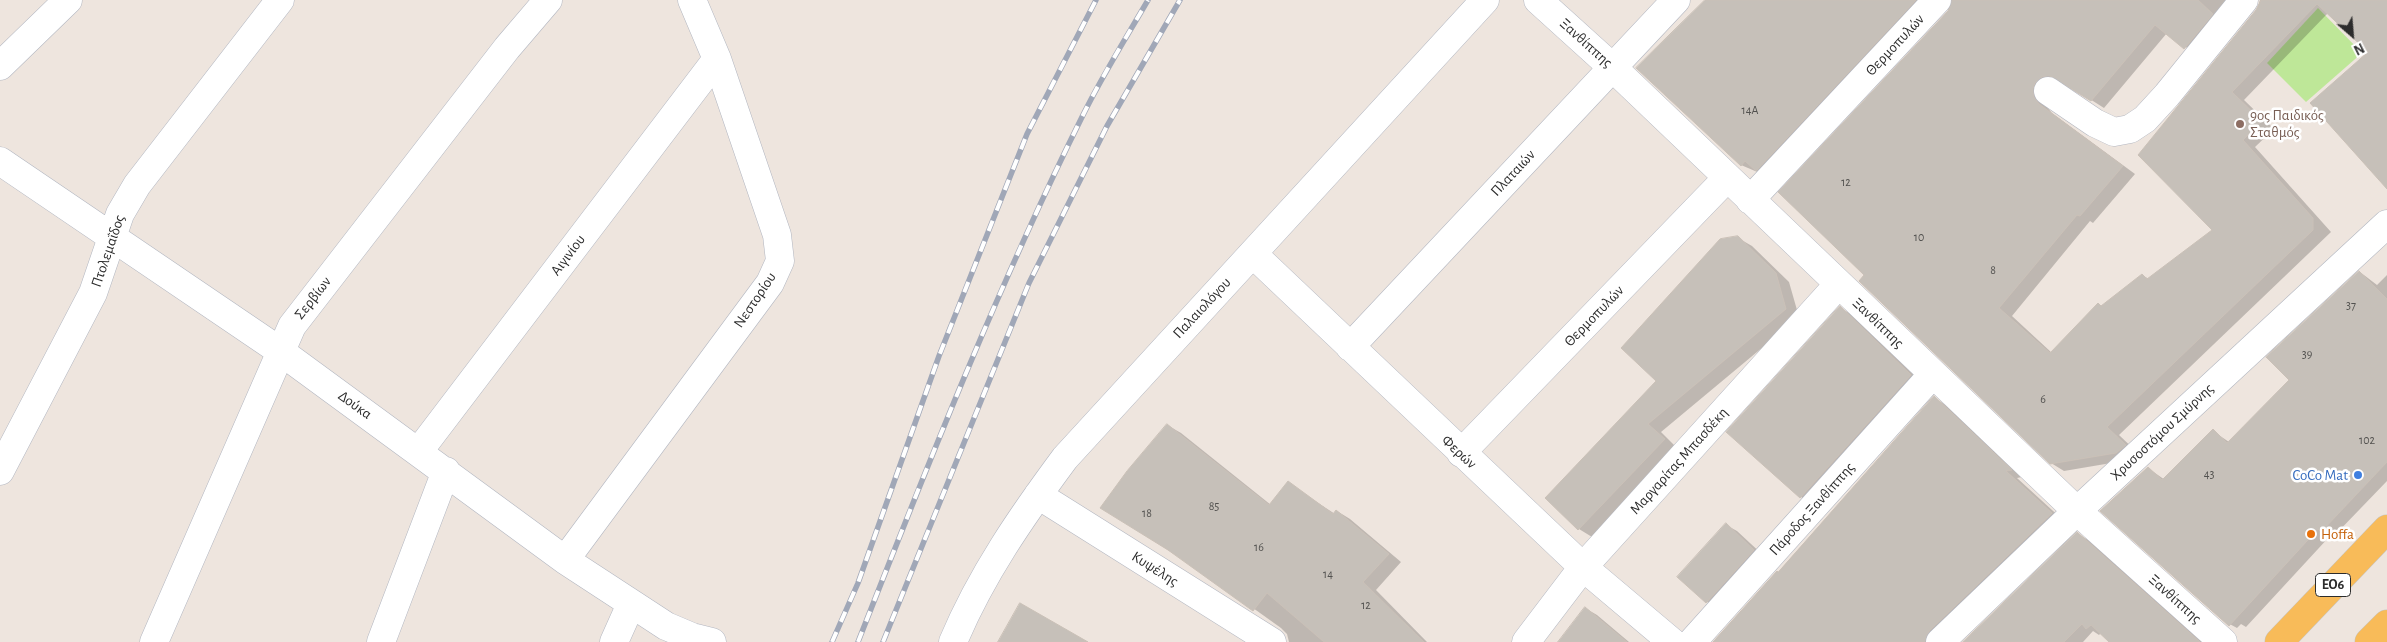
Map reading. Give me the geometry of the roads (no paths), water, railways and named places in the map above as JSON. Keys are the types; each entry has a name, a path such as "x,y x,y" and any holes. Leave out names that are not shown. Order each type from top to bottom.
{"main road":[{"name":"ΕΟ6","path":"2279,642 2387,529"},
{"path":"2370,642 2387,624"}],"street":[{"path":"0,66 68,0"},
{"name":"Πτολεμαΐδος","path":"0,471 93,293 120,214 137,185 280,0"},
{"name":"Σερβίων","path":"154,642 292,326 508,48 548,0"},
{"name":"Νεστορίου","path":"565,560 770,283 780,260 777,235 717,58 692,0"},
{"name":"Παλαιολόγου","path":"953,642 978,590 1010,533 1065,458 1485,0"},
{"name":"Ξανθίππης","path":"1538,0 1612,67 1932,375 2077,511 2223,642"},
{"name":"Πλαταιών","path":"1350,348 1676,0"},
{"name":"Θερμοπυλών","path":"1750,200 1937,0"},
{"path":"2048,91 2094,123 2114,132 2130,129 2145,119 2167,95 2244,0"},
{"name":"Αιγινίου","path":"419,451 717,58"},
{"name":"Δούκα","path":"0,161 280,351 419,451 565,560 666,626 692,637 712,642"},
{"name":"Θερμοπυλών","path":"1461,453 1727,178"},
{"name":"Χρυσοστόμου Σμύρνης","path":"1940,642 2077,511 2387,224"},
{"name":"Φερών","path":"1253,254 1583,567 1672,642"},
{"name":"Μαργαρίτας Μπασδέκη","path":"1526,642 1583,567 1838,284"},
{"name":"Πάροδος Ξανθίππης","path":"1692,642 1932,375"},
{"path":"381,642 446,471"},
{"name":"Κυψέλης","path":"1038,495 1272,642"},
{"path":"614,642 631,604"}],"railway":[{"path":"832,642 858,583 939,356 1027,134 1096,0"},
{"path":"858,642 965,376 1022,244 1090,100 1148,0"},
{"path":"883,642 1029,283 1107,126 1180,0"}],"place":[{"name":"9ος Παιδικός Σταθμός","path":"2240,124"},
{"name":"CoCo Mat","path":"2358,475"},
{"name":"Hoffa","path":"2311,534"}]}
